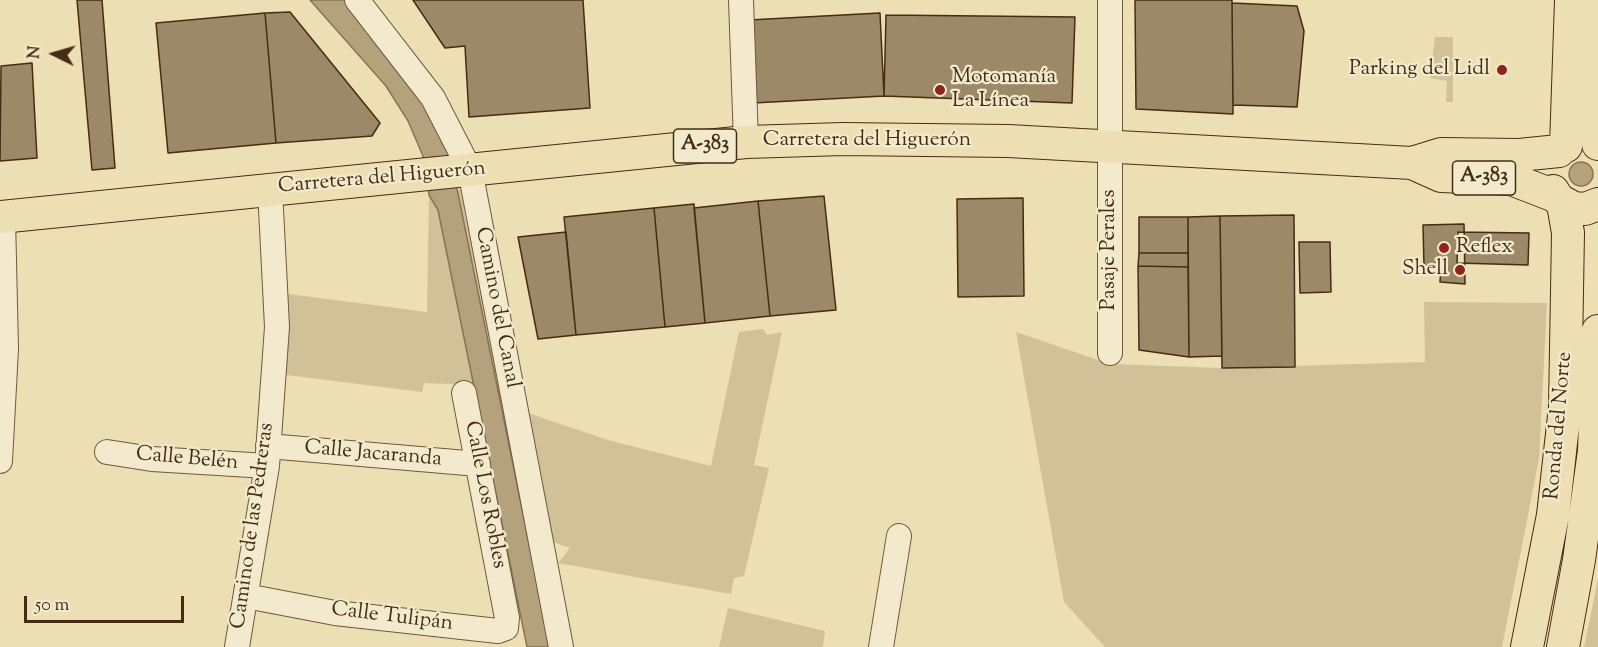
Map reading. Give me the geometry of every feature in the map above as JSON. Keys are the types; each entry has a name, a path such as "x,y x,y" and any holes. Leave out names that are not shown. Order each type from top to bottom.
{"main road":[{"name":"Ronda del Norte","path":"1527,647 1553,515 1565,407 1568,233 1559,200 1551,187 1550,168 1563,149 1571,0"},
{"path":"1563,149 1583,143 1598,146 1594,106 1595,0"},
{"name":"Carretera del Higuerón","path":"2,217 746,142 879,139 1110,147 1412,163"},
{"name":"A-383","path":"1412,163 1441,154 1519,155 1563,149"},
{"name":"A-383","path":"1412,163 1441,176 1511,179 1559,200"},
{"path":"1559,200 1585,209 1598,204"},
{"name":"Ronda del Norte","path":"1563,647 1579,560 1594,451 1598,331"}],"street":[{"name":"Camino del Canal","path":"357,0 433,98 470,170 561,647"},
{"path":"741,0 746,142"},
{"name":"Pasaje Perales","path":"1110,0 1110,353"},
{"name":"Camino de las Pedreras","path":"237,647 268,456 277,327 270,189"},
{"path":"0,461 6,349 2,217"},
{"name":"Calle Los Robles","path":"464,393 503,596"},
{"name":"Calle Belén","path":"107,452 153,459 268,456"},
{"name":"Calle Jacaranda","path":"268,456 478,464"},
{"path":"881,647 899,536"},
{"name":"Calle Tulipán","path":"246,596 335,613 498,631 507,624 503,596"}],"shaded area":[{"path":"310,0 350,0 420,88 450,154 550,647 527,647 438,210 429,195 423,156 408,121 386,86"},
{"path":"1435,37 1453,37 1453,102 1446,102 1447,81 1430,78"},
{"path":"1581,162 1589,166 1593,174 1589,182 1581,186 1573,182 1569,174 1573,166"},
{"path":"464,188 464,209 555,647 527,647 474,385 424,383 422,392 279,374 281,293 427,312 429,195 449,193"},
{"path":"1424,302 1547,303 1539,459 1502,647 1105,647 1064,602 1016,332 1110,364 1222,368 1425,362"},
{"path":"763,329 767,335 782,332 754,465 769,468 744,576 734,578 731,594 558,563 570,548 550,541 525,412 608,440 711,466 739,332"},
{"path":"1598,579 1598,647 1584,647"},
{"path":"728,608 825,631 823,647 719,647"}],"building":[{"path":"77,0 102,0 115,168 92,170"},
{"path":"413,0 583,0 590,108 469,117 465,46 445,48"},
{"path":"1135,0 1232,0 1233,114 1136,109"},
{"path":"1232,3 1297,6 1304,31 1297,107 1233,105"},
{"path":"290,12 380,123 372,136 276,143 265,13"},
{"path":"265,13 276,143 168,153 156,23"},
{"path":"880,13 884,96 753,103 749,20"},
{"path":"886,15 1075,17 1072,103 884,96"},
{"path":"32,63 37,158 0,161 1,66"},
{"path":"824,196 836,310 770,316 758,201"},
{"path":"1023,198 1024,296 958,297 957,199"},
{"path":"758,201 770,316 705,323 694,208"},
{"path":"694,204 705,323 665,327 654,208"},
{"path":"654,208 665,327 576,335 564,217"},
{"path":"1294,215 1295,367 1222,368 1220,216"},
{"path":"1220,216 1222,356 1189,357 1188,217"},
{"path":"1139,217 1188,217 1188,253 1139,253"},
{"name":"Reflex","path":"1464,224 1465,284 1440,282 1441,266 1424,266 1423,225"},
{"path":"566,232 576,335 538,339 518,237"},
{"name":"Shell","path":"1458,232 1529,233 1528,265 1457,263"},
{"path":"1299,242 1330,242 1331,292 1300,293"},
{"path":"1139,253 1188,253 1188,267 1138,266"},
{"path":"1138,266 1188,267 1189,357 1139,350"}],"place":[{"name":"Parking del Lidl","path":"1502,70"},
{"name":"Motomanía La Línea","path":"940,90"},
{"name":"Reflex","path":"1444,248"},
{"name":"Shell","path":"1460,270"}]}
